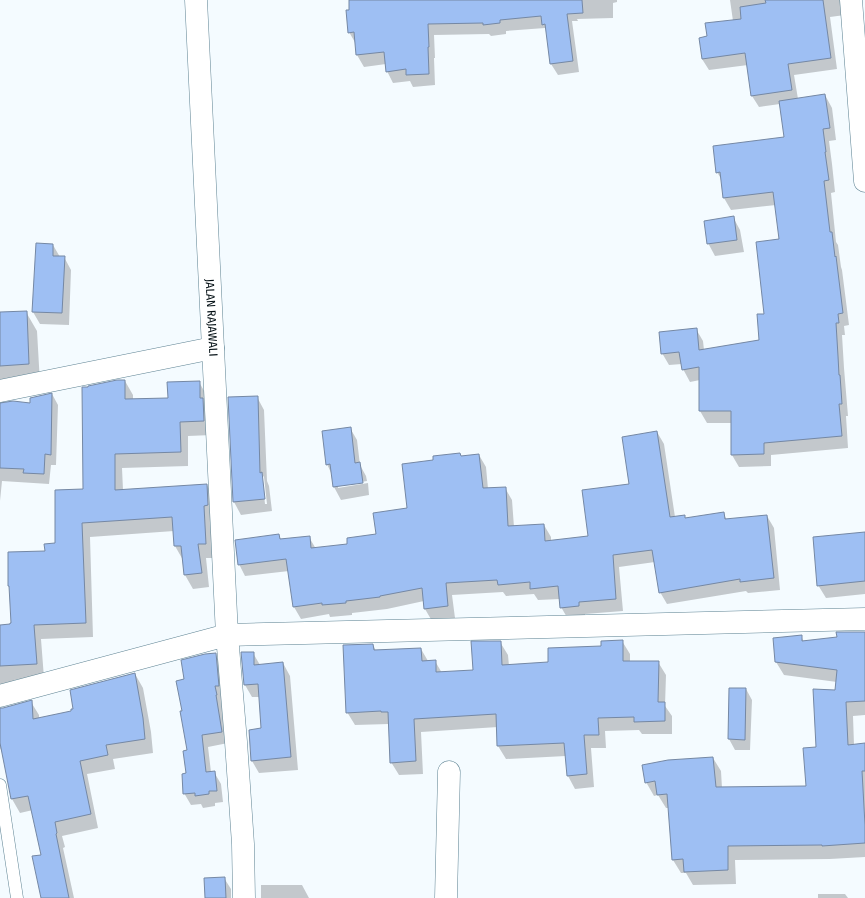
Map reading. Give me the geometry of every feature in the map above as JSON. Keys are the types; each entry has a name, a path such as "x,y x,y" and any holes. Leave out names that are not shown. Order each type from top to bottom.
{"street":[{"name":"JALAN RAJAWALI","path":"196,0 226,635 236,734 243,836 244,898"},
{"path":"851,0 865,181"},
{"path":"0,391 212,348"},
{"path":"0,696 226,635 865,619"},
{"path":"446,898 449,772"}],"lane":[{"path":"0,785 17,898"}],"building":[{"path":"349,0 582,0 583,13 567,14 573,61 550,64 545,24 542,25 541,16 500,20 500,23 483,25 483,23 428,24 429,74 406,75 406,69 386,72 384,52 356,55 354,32 348,33 346,10 349,10"},
{"path":"765,0 823,0 831,58 788,64 792,90 751,96 745,53 702,59 699,38 707,36 705,23 741,19 740,7 766,3"},
{"path":"825,94 830,128 823,129 829,180 824,181 830,232 832,232 835,257 836,256 843,313 838,314 839,323 836,323 842,404 839,404 842,436 764,443 764,454 731,455 731,411 699,411 699,367 682,370 679,352 661,354 659,332 697,328 699,350 759,340 757,314 764,314 756,242 779,239 773,192 723,198 720,172 716,173 713,146 784,137 779,101"},
{"path":"734,216 737,240 707,244 704,221"},
{"path":"36,243 53,244 53,256 65,256 62,313 32,312"},
{"path":"27,311 29,364 0,366 0,312"},
{"path":"117,380 125,380 125,399 168,398 167,382 200,381 200,398 203,398 204,421 180,422 181,452 115,454 115,490 207,484 208,505 204,506 206,544 198,544 202,573 184,575 181,546 174,546 172,517 82,523 86,623 34,625 37,664 0,666 0,625 11,623 8,586 8,552 45,551 44,544 55,543 55,490 83,489 82,387"},
{"path":"52,393 51,455 45,454 44,474 23,473 24,469 0,468 0,403 13,401 30,403 30,398"},
{"path":"258,396 260,473 262,472 265,499 233,502 228,397"},
{"path":"351,427 355,463 360,462 363,483 333,487 330,464 326,465 322,431"},
{"path":"657,431 670,517 685,515 685,518 724,512 725,519 767,515 774,578 740,582 740,579 659,593 652,550 613,555 616,599 579,602 579,606 560,608 558,586 530,589 530,582 498,585 497,580 446,583 448,606 424,609 422,588 380,597 346,601 346,603 322,605 322,603 293,607 286,559 238,565 235,540 279,534 280,539 310,536 311,548 347,544 347,538 376,534 373,513 407,508 402,464 433,460 433,456 460,453 461,456 479,454 483,488 506,487 508,526 544,524 545,541 588,536 582,490 629,484 622,437"},
{"path":"865,532 865,581 817,586 813,537"},
{"path":"836,632 865,632 865,701 846,702 848,745 865,743 865,771 862,771 865,843 822,846 728,846 728,870 684,872 683,859 672,860 667,794 657,795 655,781 645,783 642,765 668,760 713,757 716,787 806,786 803,748 816,747 813,689 835,690 837,670 775,662 773,638 802,635 802,641 837,637"},
{"path":"623,640 623,661 659,661 658,702 665,702 665,721 634,722 634,717 598,718 599,735 584,735 587,774 567,776 564,743 497,746 496,714 414,719 416,761 390,763 388,712 346,713 343,645 373,644 374,650 421,648 422,661 436,660 436,672 473,670 471,641 501,641 502,665 548,662 548,648 601,646 601,641"},
{"path":"241,652 254,652 254,665 283,662 291,757 251,761 249,730 261,728 258,684 244,685"},
{"path":"216,653 219,686 215,686 222,732 202,735 206,772 215,771 217,791 209,791 209,794 195,796 195,793 183,794 182,774 186,773 183,751 187,750 180,711 182,711 176,681 184,679 181,660"},
{"path":"135,673 145,739 106,745 108,755 80,761 91,814 55,822 69,898 41,898 32,856 41,855 28,796 11,799 0,743 0,708 32,700 33,719 71,711 71,709 73,709 70,690"},
{"path":"729,688 746,688 745,740 728,739"},
{"path":"225,877 226,898 205,898 204,878"}]}
